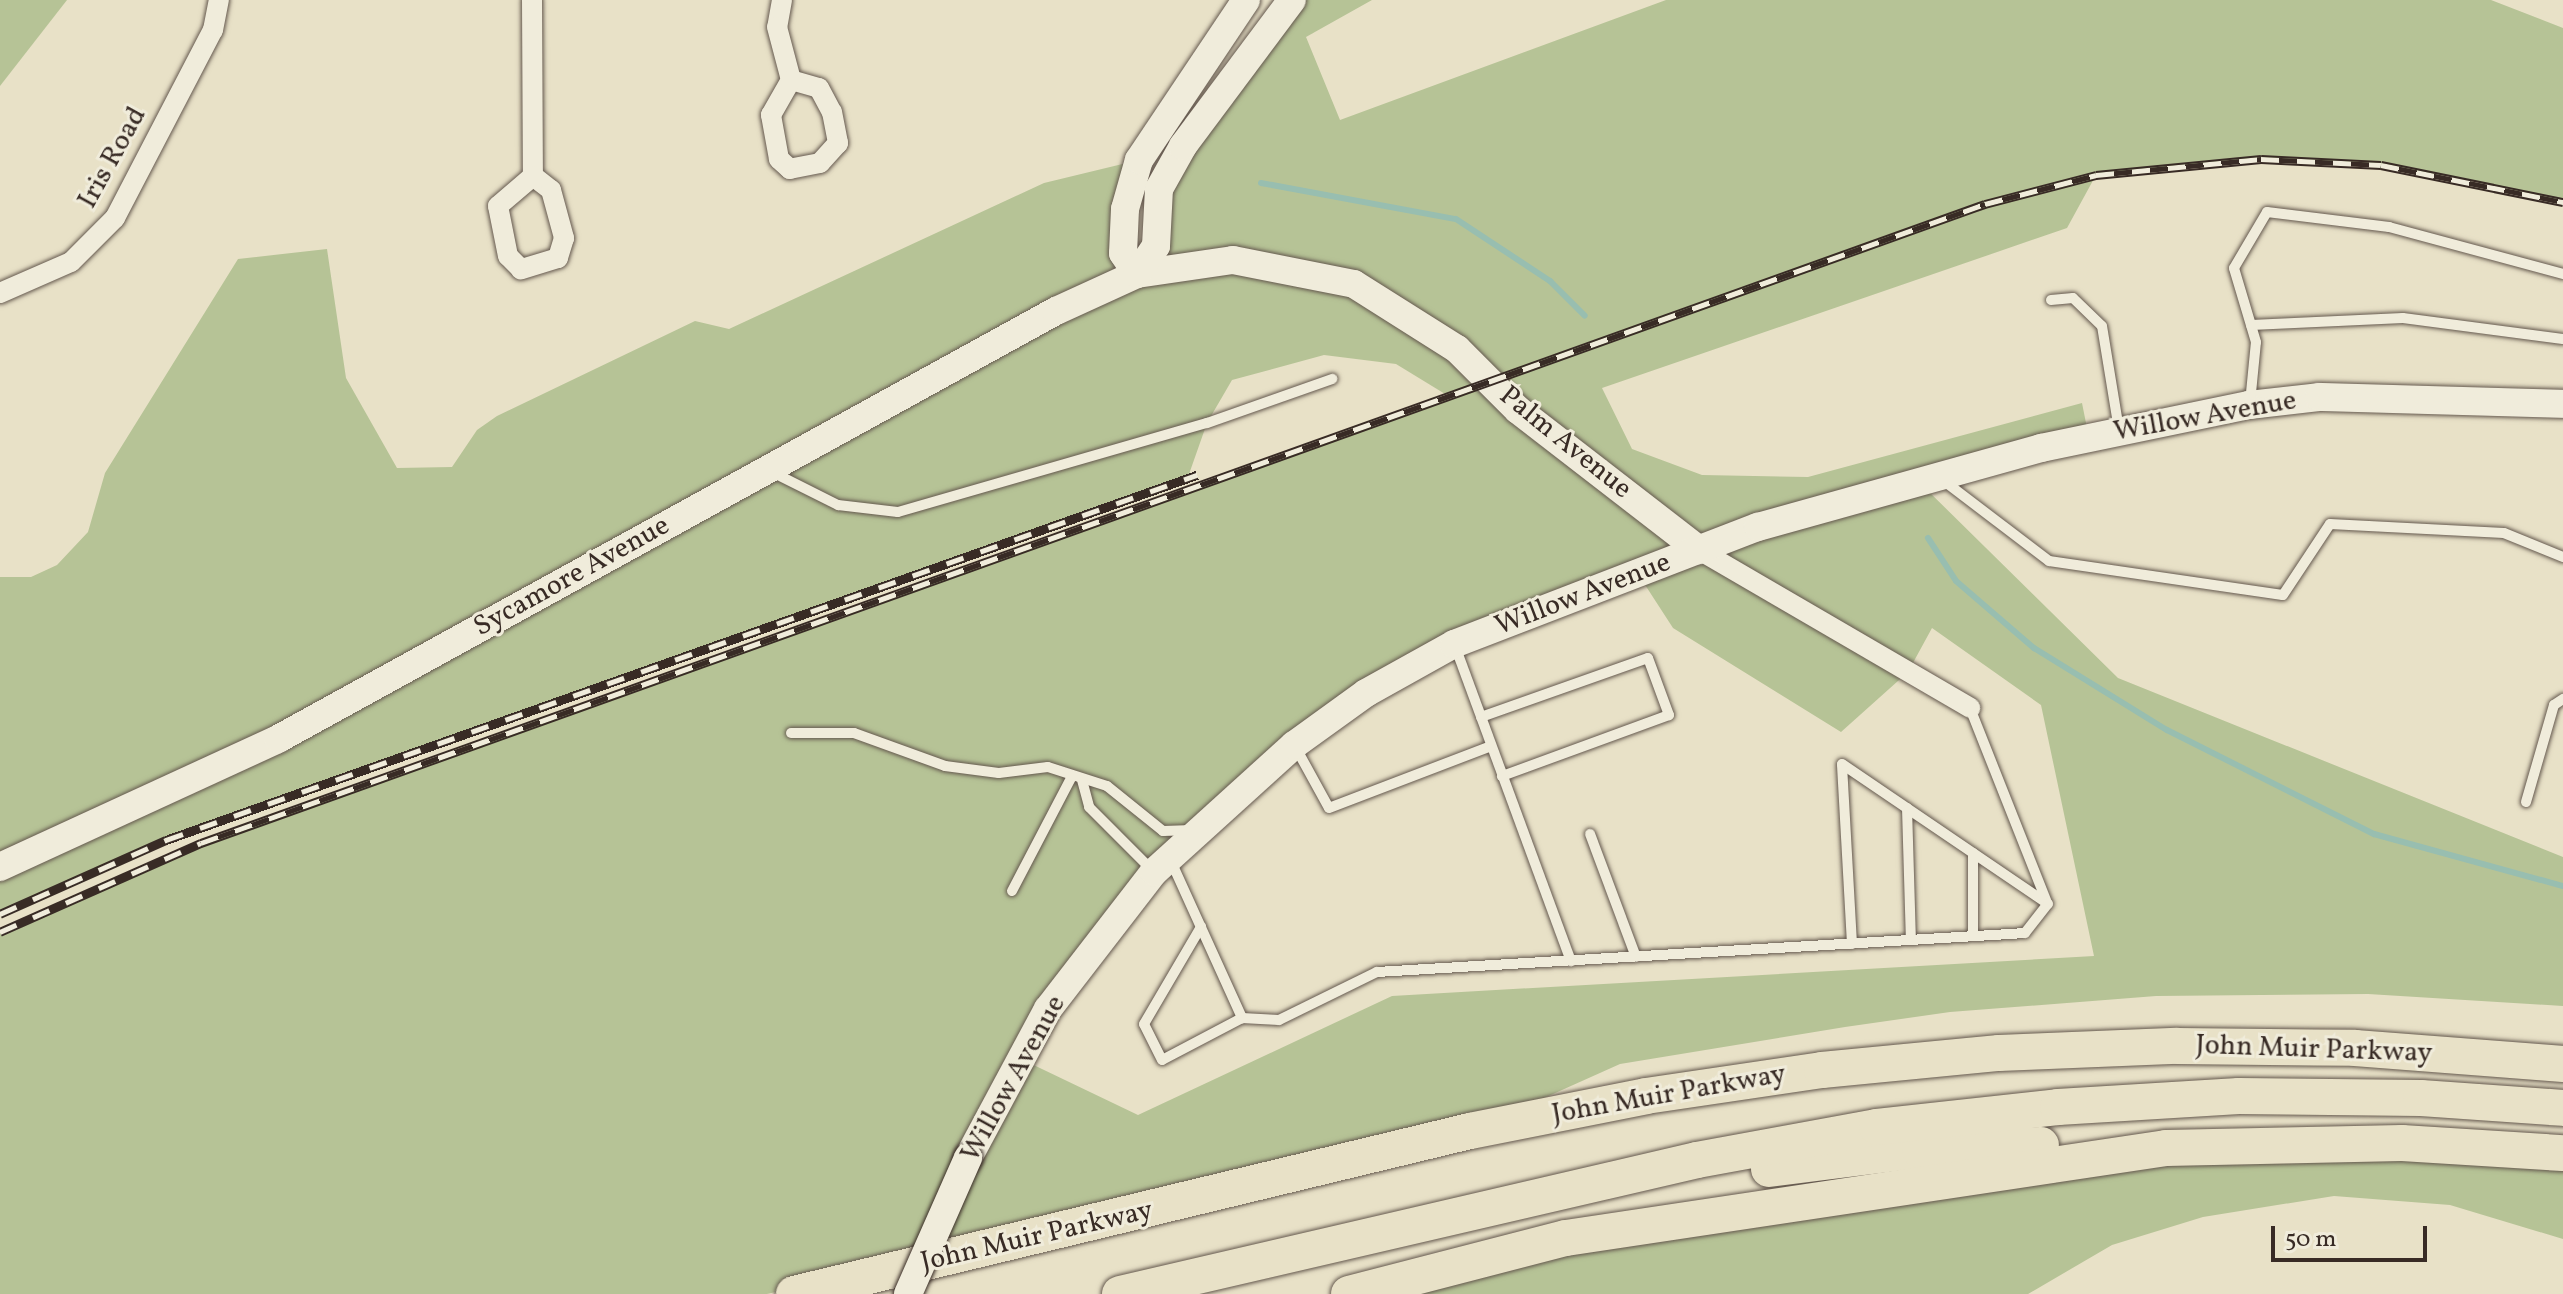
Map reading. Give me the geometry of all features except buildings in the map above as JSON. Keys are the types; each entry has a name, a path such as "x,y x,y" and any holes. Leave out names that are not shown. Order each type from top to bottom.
{"highway":[{"name":"John Muir Parkway","path":"794,1294 1470,1131 1646,1096 1822,1070 1999,1053 2177,1046 2355,1048 2563,1064"},
{"name":"John Muir Parkway","path":"1120,1294 1524,1200 1877,1127 2058,1107 2330,1096 2563,1108"},
{"path":"1524,1200 1920,1150 2128,1141 2166,1148"},
{"path":"1349,1294 1566,1238 2166,1148 2280,1141 2402,1143 2563,1153"}],"street":[{"name":"Iris Road","path":"0,293 71,262 115,218 213,30 219,0"},
{"path":"532,0 533,176"},
{"path":"782,0 777,27 791,80"},
{"path":"1246,0 1139,160 1125,209 1123,253 1137,274 1156,246 1159,189 1292,0"},
{"name":"Palm Avenue","path":"1137,274 1233,260 1354,284 1457,349 1518,410 1699,550 1970,708"},
{"name":"Sycamore Avenue","path":"0,867 278,739 1056,311 1137,274"},
{"name":"Willow Avenue","path":"908,1294 968,1158 1048,1009 1161,865 1294,745 1366,693 1454,644 1758,527 2119,432 2249,405 2319,397 2563,404"}],"lane":[{"path":"2249,405 2256,342 2234,268 2267,212 2389,227 2563,274"},
{"path":"2051,300 2073,298 2102,326 2119,432"},
{"path":"2251,325 2403,318 2563,339"},
{"path":"767,470 838,505 898,512 1207,423 1332,379"},
{"path":"1939,478 2049,561 2283,595 2330,524 2504,533 2563,557"},
{"path":"1454,644 1571,961"},
{"path":"1481,717 1648,658 1669,715 1502,776"},
{"path":"2526,802 2554,705 2563,699"},
{"path":"1970,708 2048,904"},
{"path":"791,733 854,733 945,766 999,773 1048,767 1107,786 1163,831 1198,829"},
{"path":"1294,745 1329,808 1491,746"},
{"path":"1852,944 1842,764 2048,904"},
{"path":"1077,778 1089,807 1142,855 1161,865 1201,927 1242,1018"},
{"path":"1012,891 1077,778"},
{"path":"1907,808 1911,940"},
{"path":"1590,834 1636,957"},
{"path":"1973,853 1973,936"},
{"path":"1201,927 1144,1024 1162,1060 1242,1018 1279,1020 1377,972 2025,933 2048,904"}],"green space":[{"path":"0,0 67,0 0,86"},
{"path":"1292,0 1372,0 1306,37 1340,120 1666,0 2491,0 2563,28 2563,202 2464,178 2329,162 2261,159 2096,175 2067,228 1602,388 1632,449 1702,475 1808,477 2082,403 2089,438 1920,483 2118,678 2563,857 2563,1006 2368,994 2156,996 1950,1012 1845,1027 1620,1064 1470,1131 767,1294 0,1294 0,932 201,843 1450,397 1396,364 1324,355 1232,380 1207,423 1188,477 166,840 0,914 0,577 31,577 57,565 88,532 105,473 238,259 327,249 346,378 397,468 452,467 477,430 497,416 695,321 729,329 1044,183 1139,160 1125,209 1137,273 1159,189","holes":["1638,574 1673,628 1841,732 1908,672 1932,628 2041,705 2094,956 1392,996 1138,1115 1019,1058 1198,829 1454,644"]},
{"path":"2563,1153 2563,1239 2450,1205 2334,1196 2203,1217 2112,1245 2028,1294 1349,1294 2127,1156"}],"waterway":[{"path":"1261,183 1456,219 1550,281 1585,316"},
{"path":"1928,538 1956,581 2034,648 2167,730 2374,834 2563,886"}],"railway":[{"path":"0,932 201,843 1985,204 2096,175 2261,159 2381,165 2563,202"},
{"path":"0,914 166,840 1197,475"}]}
